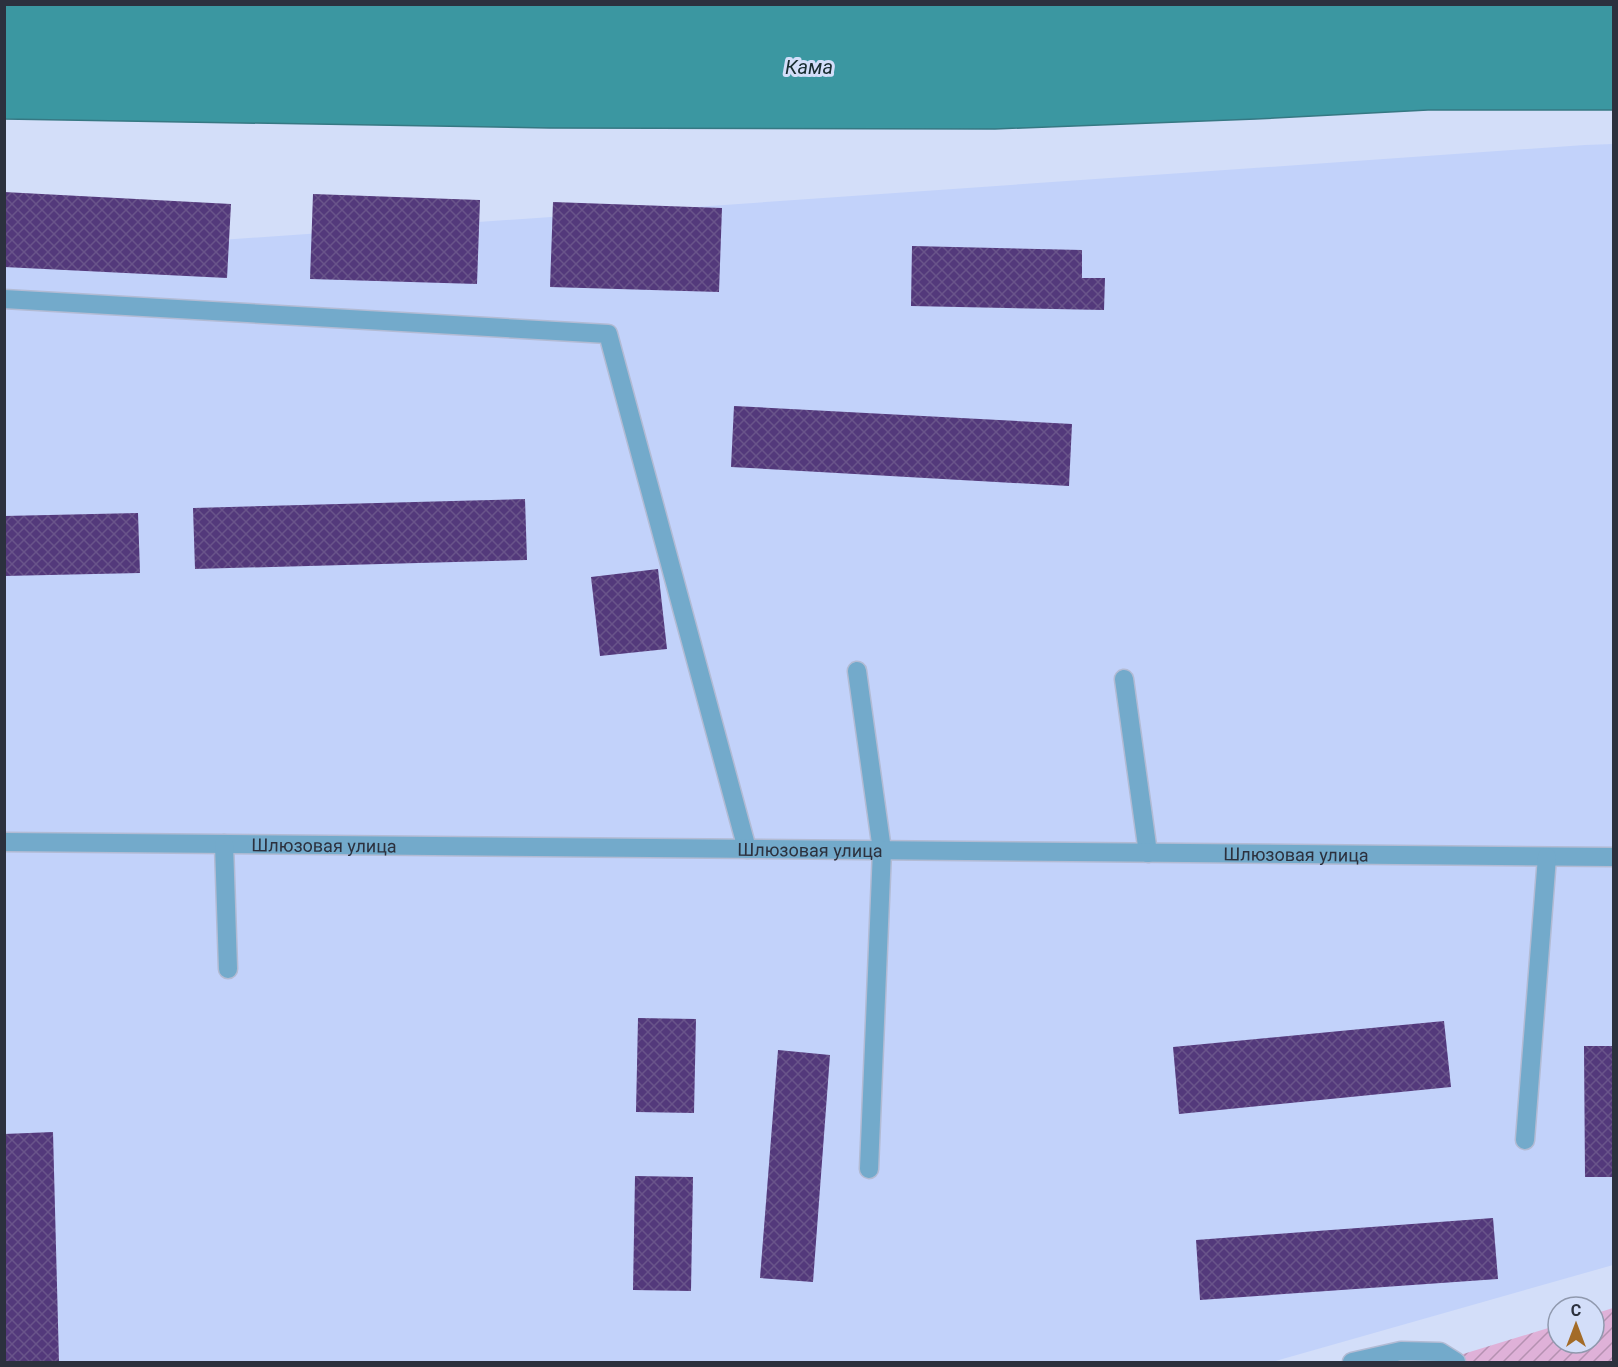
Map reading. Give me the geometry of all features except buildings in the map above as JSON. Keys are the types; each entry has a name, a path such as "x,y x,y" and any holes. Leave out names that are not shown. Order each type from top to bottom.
{"street":[{"path":"4,299 608,334 747,849"},
{"path":"857,671 882,850 869,1169"},
{"path":"1124,679 1148,853"},
{"name":"Шлюзовая улица","path":"4,842 1614,857"},
{"path":"224,844 228,969"},
{"path":"1525,1140 1547,856"},
{"path":"1352,1362 1410,1351 1440,1352 1456,1362"}],"shaded area":[{"path":"1613,144 1613,1265 1272,1362 5,1362 5,255"},
{"path":"1613,1308 1613,1362 1437,1362 1546,1329 1546,1355 1606,1355 1606,1310"}],"water":[{"name":"Кама","path":"5,4 1613,5 1613,110 1428,110 995,129 549,128 5,119"}]}
